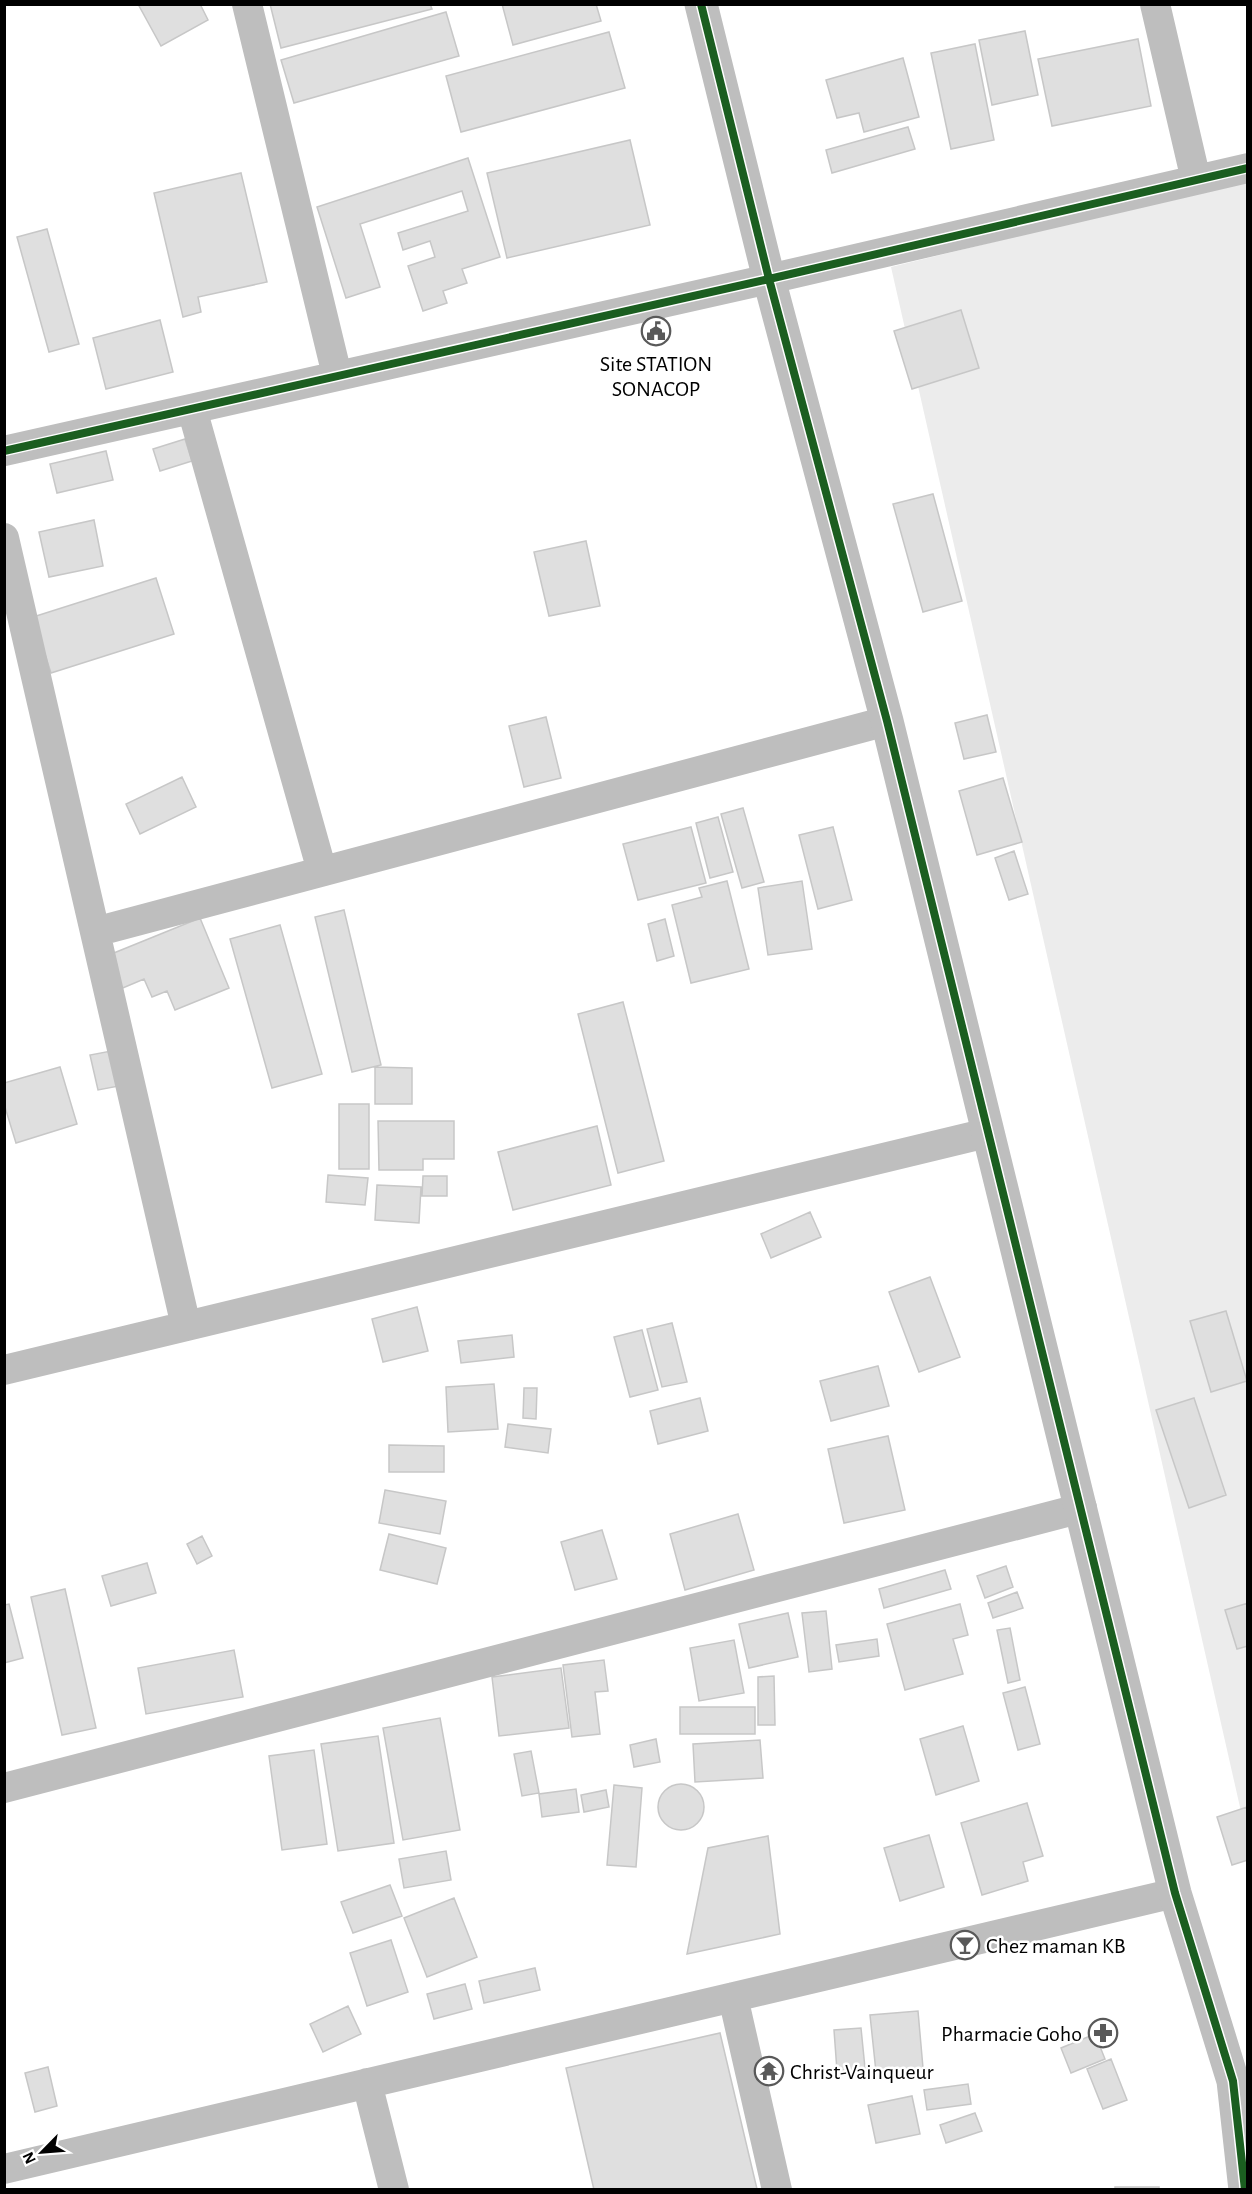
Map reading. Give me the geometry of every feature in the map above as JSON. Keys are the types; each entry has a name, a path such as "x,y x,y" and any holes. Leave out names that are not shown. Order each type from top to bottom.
{"street":[{"path":"247,4 337,375"},
{"path":"701,4 769,279 887,721 1175,1893 1240,2090 1245,2190"},
{"path":"1155,4 1196,180"},
{"path":"4,451 769,279 1248,168"},
{"path":"192,410 322,871"},
{"path":"4,538 186,1326"},
{"path":"95,932 887,721"},
{"path":"4,1370 987,1133"},
{"path":"4,1788 1082,1508"},
{"path":"4,2169 1175,1893"},
{"path":"733,1997 777,2190"},
{"path":"367,2084 394,2190"}],"shaded area":[{"path":"1247,180 1247,1838 891,267"}],"building":[{"path":"138,4 200,4 208,20 161,46"},
{"path":"270,4 430,4 432,9 281,48"},
{"path":"502,4 596,4 601,21 513,45"},
{"path":"446,12 459,56 294,103 281,60"},
{"path":"1025,31 1038,95 992,105 979,40"},
{"path":"609,32 625,88 461,132 446,76"},
{"path":"1138,39 1151,106 1052,126 1038,59"},
{"path":"975,44 994,140 951,149 931,53"},
{"path":"903,58 919,117 864,132 859,113 837,118 826,80"},
{"path":"908,127 915,149 832,173 826,150"},
{"path":"630,140 650,225 507,258 487,173"},
{"path":"468,158 500,257 462,269 467,283 443,291 447,303 423,311 408,266 435,257 430,241 403,250 398,233 468,211 462,191 360,224 380,287 346,298 317,207"},
{"path":"241,173 267,282 198,297 201,312 183,317 154,193"},
{"path":"47,229 79,344 49,352 17,237"},
{"path":"961,310 979,368 912,389 894,331"},
{"path":"160,320 173,372 106,389 93,338"},
{"path":"185,439 192,461 160,471 153,449"},
{"path":"106,451 113,480 57,493 50,464"},
{"path":"933,494 962,601 923,612 893,504"},
{"path":"94,520 103,566 49,577 39,532"},
{"path":"586,541 600,606 549,616 534,552"},
{"path":"156,578 174,634 51,673 33,617"},
{"path":"987,715 996,752 964,759 955,723"},
{"path":"546,717 561,778 524,787 509,726"},
{"path":"182,777 196,807 140,834 126,804"},
{"path":"1003,778 1022,842 977,855 959,791"},
{"path":"743,808 764,882 742,888 721,814"},
{"path":"718,817 733,872 710,878 696,823"},
{"path":"691,827 706,883 638,900 623,844"},
{"path":"833,827 852,900 818,909 799,835"},
{"path":"1014,851 1028,894 1009,900 995,858"},
{"path":"727,881 749,969 691,983 672,905 702,897 699,888"},
{"path":"802,881 812,949 768,955 758,888"},
{"path":"344,910 381,1065 352,1072 315,917"},
{"path":"200,918 229,988 175,1010 167,991 152,997 144,979 118,990 104,957"},
{"path":"665,919 674,956 657,961 648,924"},
{"path":"280,925 322,1074 272,1088 230,939"},
{"path":"623,1002 664,1161 618,1173 578,1014"},
{"path":"111,1051 119,1086 98,1090 90,1055"},
{"path":"60,1067 77,1124 16,1143 4,1104 4,1083"},
{"path":"375,1067 412,1068 412,1104 375,1104"},
{"path":"339,1104 369,1104 369,1169 339,1169"},
{"path":"378,1121 454,1121 454,1159 423,1159 423,1170 379,1170"},
{"path":"597,1126 611,1185 513,1210 498,1152"},
{"path":"328,1175 368,1178 365,1205 326,1202"},
{"path":"423,1176 447,1176 447,1196 422,1196"},
{"path":"377,1185 421,1187 419,1223 375,1220"},
{"path":"810,1212 821,1237 771,1258 761,1234"},
{"path":"930,1277 960,1357 919,1372 889,1292"},
{"path":"417,1307 428,1351 383,1362 372,1319"},
{"path":"1226,1311 1247,1381 1211,1392 1190,1321"},
{"path":"672,1323 687,1382 662,1387 647,1329"},
{"path":"642,1330 658,1390 630,1397 614,1337"},
{"path":"512,1335 514,1357 461,1363 458,1341"},
{"path":"878,1366 889,1406 831,1421 820,1381"},
{"path":"494,1384 498,1429 448,1432 446,1387"},
{"path":"524,1388 537,1388 536,1419 523,1418"},
{"path":"700,1398 708,1431 658,1444 650,1411"},
{"path":"1194,1398 1226,1495 1189,1508 1156,1410"},
{"path":"508,1424 551,1429 548,1453 505,1447"},
{"path":"888,1436 905,1510 844,1523 828,1449"},
{"path":"389,1445 444,1446 444,1472 389,1472"},
{"path":"385,1490 446,1501 440,1534 379,1523"},
{"path":"738,1514 754,1570 685,1590 670,1534"},
{"path":"602,1530 617,1579 575,1590 561,1542"},
{"path":"389,1534 446,1548 437,1584 380,1570"},
{"path":"202,1536 212,1556 197,1564 187,1544"},
{"path":"147,1563 156,1593 111,1606 102,1576"},
{"path":"1006,1566 1013,1587 985,1598 977,1576"},
{"path":"945,1570 951,1589 884,1608 879,1589"},
{"path":"65,1589 96,1728 62,1735 31,1597"},
{"path":"1017,1592 1023,1608 993,1618 988,1603"},
{"path":"1248,1603 1248,1646 1237,1649 1225,1610"},
{"path":"9,1604 23,1658 4,1663 4,1605"},
{"path":"960,1604 968,1635 953,1639 963,1674 905,1690 887,1624"},
{"path":"826,1611 832,1669 809,1672 802,1613"},
{"path":"788,1613 798,1657 749,1668 739,1624"},
{"path":"1010,1628 1020,1680 1008,1683 997,1630"},
{"path":"877,1639 879,1656 839,1662 836,1645"},
{"path":"734,1640 744,1693 699,1701 690,1648"},
{"path":"234,1650 243,1697 146,1714 138,1668"},
{"path":"604,1660 608,1691 595,1692 600,1734 572,1737 563,1665"},
{"path":"561,1668 569,1728 499,1736 492,1677"},
{"path":"774,1676 775,1725 758,1725 758,1677"},
{"path":"1025,1687 1040,1744 1018,1750 1003,1693"},
{"path":"680,1707 755,1707 755,1734 680,1734"},
{"path":"440,1718 460,1830 403,1840 383,1728"},
{"path":"963,1726 979,1781 936,1795 920,1739"},
{"path":"378,1736 394,1843 338,1851 321,1744"},
{"path":"656,1739 660,1762 634,1767 630,1745"},
{"path":"760,1740 763,1778 695,1782 693,1744"},
{"path":"314,1750 327,1844 282,1850 269,1756"},
{"path":"531,1751 539,1793 522,1796 514,1754"},
{"path":"681,1784 697,1791 704,1807 697,1823 681,1830 665,1823 658,1807 665,1791"},
{"path":"614,1785 642,1788 636,1867 607,1865"},
{"path":"576,1789 579,1812 542,1817 539,1794"},
{"path":"606,1790 609,1807 584,1812 581,1795"},
{"path":"1027,1803 1043,1856 1023,1862 1028,1881 982,1895 961,1823"},
{"path":"1247,1807 1248,1860 1232,1865 1217,1817"},
{"path":"929,1835 944,1887 900,1901 884,1848"},
{"path":"768,1836 780,1934 687,1954 708,1848"},
{"path":"446,1851 451,1880 404,1888 399,1859"},
{"path":"390,1885 402,1916 353,1933 341,1902"},
{"path":"454,1898 477,1957 427,1977 404,1918"},
{"path":"391,1940 408,1992 367,2006 350,1953"},
{"path":"535,1968 540,1990 484,2003 479,1981"},
{"path":"465,1984 472,2009 434,2019 427,1994"},
{"path":"348,2006 361,2034 323,2052 310,2024"},
{"path":"918,2011 923,2068 876,2072 870,2015"},
{"path":"861,2028 865,2068 837,2071 834,2030"},
{"path":"720,2033 757,2189 594,2190 566,2068"},
{"path":"1095,2034 1105,2059 1071,2073 1061,2048"},
{"path":"1111,2059 1127,2100 1103,2109 1087,2069"},
{"path":"48,2067 57,2106 35,2112 25,2073"},
{"path":"968,2084 971,2104 927,2110 924,2090"},
{"path":"912,2096 920,2134 876,2143 868,2105"},
{"path":"975,2113 982,2131 946,2143 940,2125"},
{"path":"1115,2187 1159,2187 1159,2190 1115,2190"}],"cycle path":[{"path":"701,4 769,279 887,721 1175,1893 1233,2081 1245,2190"},
{"path":"4,451 769,279 1248,168"}],"place":[{"name":"Site STATION SONACOP","path":"656,331"},
{"name":"Chez maman KB","path":"965,1945"},
{"name":"Pharmacie Goho","path":"1103,2033"},
{"name":"Christ-Vainqueur","path":"769,2071"}]}
